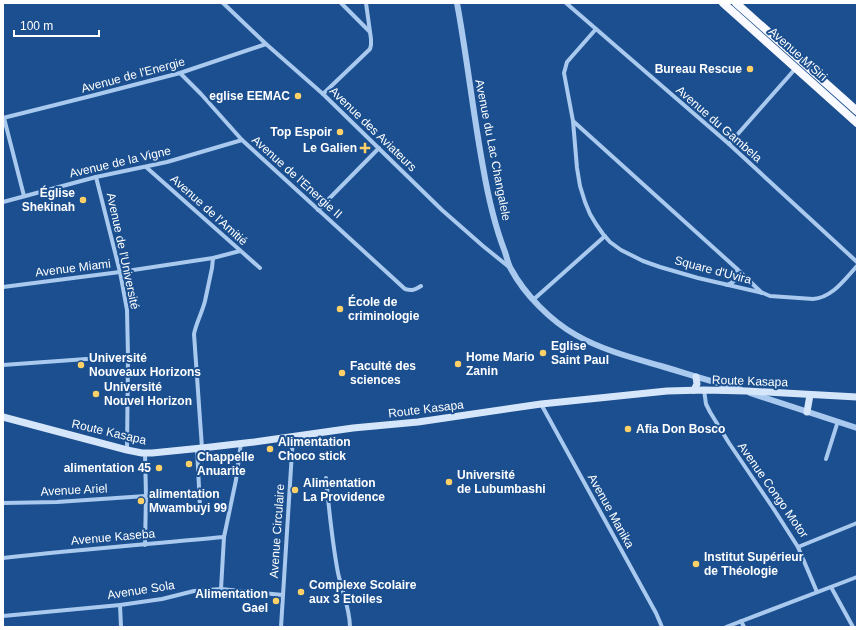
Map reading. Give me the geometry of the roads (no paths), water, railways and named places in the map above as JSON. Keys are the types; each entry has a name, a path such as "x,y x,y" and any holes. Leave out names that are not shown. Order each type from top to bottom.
{"highway":[{"name":"Avenue M'Siri","path":"724,3 857,123"},
{"name":"Avenue M'Siri","path":"736,3 857,111"}],"main road":[{"path":"694,390 696,376"},
{"name":"Route Kasapa","path":"3,417 127,450 145,453 200,448 353,428 418,422 541,404 667,391 704,390 857,397"},
{"path":"807,412 810,395"}],"street":[{"name":"Avenue des Aviateurs","path":"222,3 323,94 442,210 511,269"},
{"path":"341,3 370,32"},
{"path":"323,94 370,49 370,32 366,3"},
{"name":"Avenue du Lac Changalele","path":"456,3 489,202 500,241 511,269 533,300 562,326 590,342 630,357 696,376 857,428"},
{"name":"Avenue du Gambela","path":"566,3 729,144 857,262"},
{"path":"573,121 564,73 565,68 567,62 596,29"},
{"name":"Avenue de l'Energie","path":"3,118 180,73 266,44"},
{"path":"729,144 796,68"},
{"name":"Avenue de l'Energie II","path":"180,73 242,140 405,289 414,290 421,286"},
{"path":"3,118 24,196"},
{"name":"Square d'Uvira","path":"573,121 580,186 590,214 610,242 621,250 643,261 698,278 763,293"},
{"name":"Square d'Uvira","path":"573,121 763,293"},
{"name":"Avenue de la Vigne","path":"3,202 96,177 167,162 242,140"},
{"path":"318,210 378,148"},
{"name":"Avenue de l'Amitié","path":"146,167 260,268"},
{"name":"Avenue de l'Université","path":"96,177 120,272 127,310 127,450"},
{"path":"533,300 605,236"},
{"name":"Avenue Miami","path":"3,287 213,258 240,251"},
{"path":"200,507 200,448 194,334 195,327 204,307 213,258"},
{"path":"763,293 776,297 818,298 827,295 857,266"},
{"path":"727,285 732,283 736,278 738,274 736,268"},
{"path":"3,365 128,356"},
{"name":"Avenue Congo Motor","path":"704,390 706,404 710,412 798,547 857,523"},
{"name":"Avenue Manika","path":"541,404 649,600 662,627"},
{"path":"826,459 838,422"},
{"name":"Avenue Circulaire","path":"281,627 293,436"},
{"path":"221,589 224,537 236,480 241,443"},
{"path":"145,453 145,545"},
{"path":"326,478 333,541 339,574 350,617 350,627"},
{"name":"Avenue Ariel","path":"3,503 57,502 146,496"},
{"name":"Avenue Kaseba","path":"3,558 224,537"},
{"path":"798,547 817,592"},
{"path":"726,627 857,577"},
{"path":"831,586 853,627"},
{"name":"Avenue Sola","path":"3,616 120,605 162,599 194,591 221,589 283,595"},
{"path":"120,605 121,627"},
{"path":"741,621 744,627"}],"place":[{"name":"Bureau Rescue","path":"750,69"},
{"name":"eglise EEMAC","path":"298,96"},
{"name":"Top Espoir","path":"340,132"},
{"name":"Le Galien","path":"365,148"},
{"name":"Église Shekinah","path":"83,200"},
{"name":"École de criminologie","path":"340,309"},
{"name":"Eglise Saint Paul","path":"543,353"},
{"name":"Home Mario Zanin","path":"458,364"},
{"name":"Université Nouveaux Horizons","path":"81,365"},
{"name":"Faculté des sciences","path":"342,373"},
{"name":"Université Nouvel Horizon","path":"96,394"},
{"name":"Afia Don Bosco","path":"628,429"},
{"name":"Alimentation Choco stick","path":"270,449"},
{"name":"Chappelle Anuarite","path":"189,464"},
{"name":"alimentation 45","path":"159,468"},
{"name":"Université de Lubumbashi","path":"449,482"},
{"name":"Alimentation La Providence","path":"295,490"},
{"name":"alimentation Mwambuyi 99","path":"141,501"},
{"name":"Institut Supérieur de Théologie","path":"696,564"},
{"name":"Complexe Scolaire aux 3 Etoiles","path":"301,592"},
{"name":"Alimentation Gael","path":"276,601"}]}
